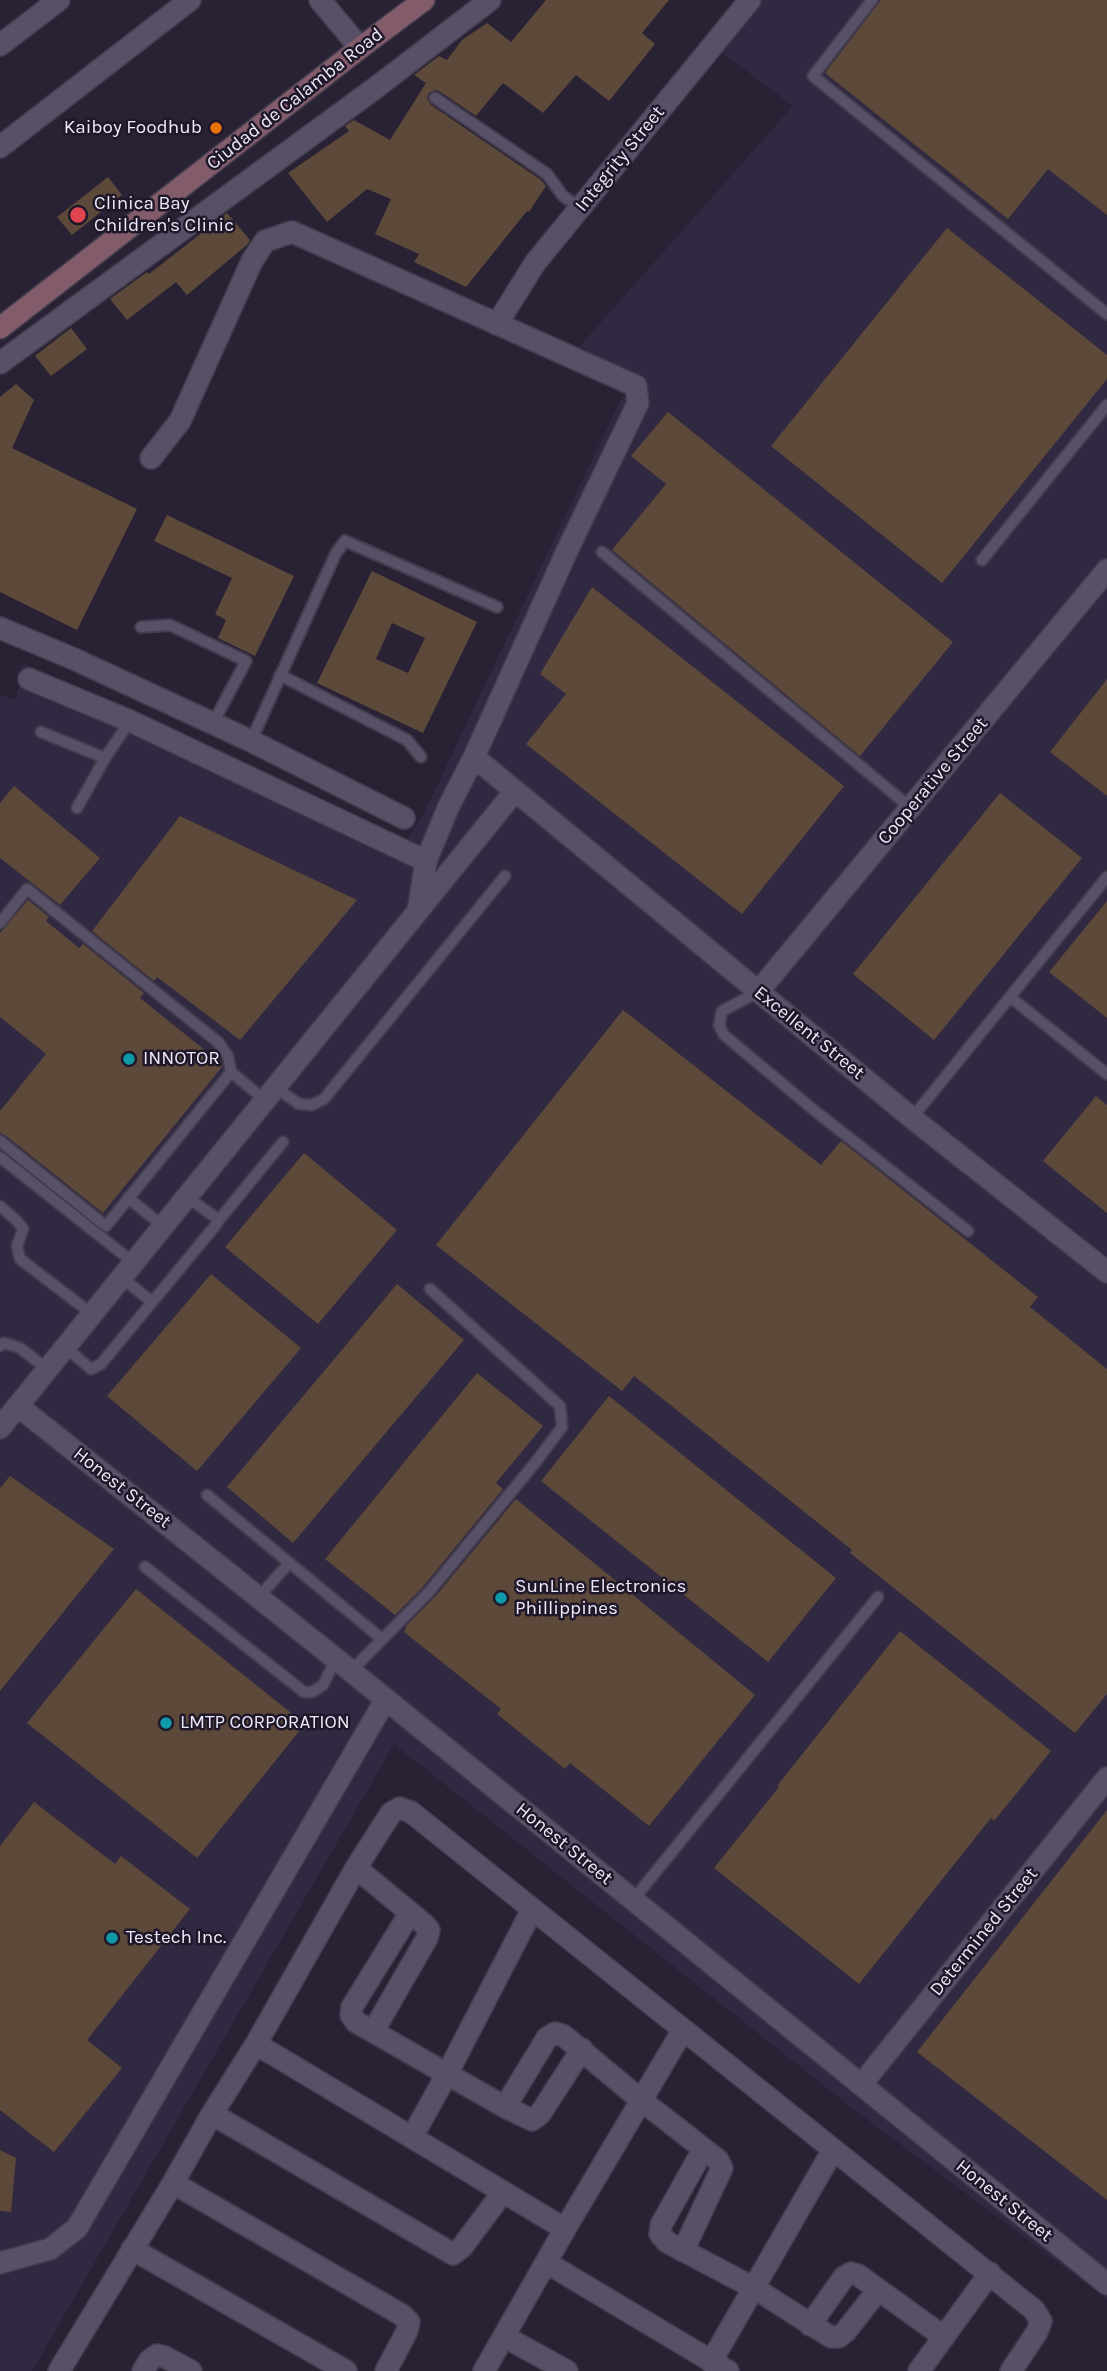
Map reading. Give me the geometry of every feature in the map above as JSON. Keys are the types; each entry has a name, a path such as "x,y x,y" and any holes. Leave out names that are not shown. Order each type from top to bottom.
{"main road":[{"name":"Ciudad de Calamba Road","path":"0,328 424,0"}],"street":[{"path":"0,45 59,0"},
{"path":"0,147 190,0"},
{"path":"320,0 359,48"},
{"path":"0,363 374,89 490,0"},
{"name":"Integrity Street","path":"497,324 535,263 750,0"},
{"path":"151,458 180,421 251,261 265,241 292,232 636,386 638,403 567,551 474,757 448,807 426,861 418,911"},
{"name":"Cooperative Street","path":"758,992 1107,570"},
{"path":"0,628 214,723 404,818"},
{"path":"29,679 130,721 426,861"},
{"name":"Excellent Street","path":"474,757 912,1118 1107,1272"},
{"path":"0,1428 514,791"},
{"name":"Honest Street","path":"18,1406 344,1665 1107,2284"},
{"path":"0,2263 50,2249 77,2228 386,1699"},
{"name":"Determined Street","path":"861,2085 1107,1778"},
{"path":"59,2371 256,2044 356,1868 391,1813 400,1808 411,1812 1034,2310 1041,2321 1037,2332 1011,2371"},
{"path":"356,1868 429,1930 427,1938 374,2030"},
{"path":"412,2137 532,1910"},
{"path":"410,1913 352,2007 351,2015 356,2022 532,2120 540,2114 582,2049"},
{"path":"484,2371 682,2030"},
{"path":"505,2107 547,2038 555,2033 582,2049 640,2100 718,2160 722,2168 683,2251"},
{"path":"256,2044 565,2229"},
{"path":"212,2114 453,2254 462,2247 503,2192"},
{"path":"703,2150 661,2225 660,2234 667,2242 754,2288 831,2337 839,2337 846,2331 878,2290"},
{"path":"547,2263 720,2366 754,2288 833,2150"},
{"path":"173,2183 402,2315 409,2322 407,2331 386,2371"},
{"path":"132,2249 346,2371"},
{"path":"810,2325 844,2277 851,2273 858,2275 944,2337"},
{"path":"919,2371 990,2273"},
{"path":"505,2337 567,2371"},
{"path":"143,2371 150,2360 157,2356 165,2357 185,2370"}],"lane":[{"path":"872,0 813,76 1107,314"},
{"path":"435,98 547,174 563,196 580,208"},
{"path":"982,560 1107,405"},
{"path":"251,741 336,553 345,541 497,607"},
{"path":"602,552 911,808"},
{"path":"141,627 170,625 246,661 214,723"},
{"path":"280,676 407,740 421,757"},
{"path":"77,808 105,758 130,721"},
{"path":"41,732 105,758"},
{"path":"231,1072 271,1094 299,1104 312,1105 324,1099 505,876"},
{"path":"912,1118 1107,877"},
{"path":"0,923 27,889 218,1042 228,1056 231,1072 106,1226 0,1141"},
{"path":"758,992 722,1011 719,1025 724,1035 815,1111 968,1231"},
{"path":"1010,997 1107,1074"},
{"path":"65,1347 91,1369 96,1368 283,1142"},
{"path":"0,1157 127,1270 152,1302"},
{"path":"187,1197 219,1220"},
{"path":"128,1198 163,1226"},
{"path":"0,1206 23,1229 18,1246 20,1259 92,1314"},
{"path":"145,1567 304,1692 312,1692 323,1685 344,1665 383,1639 428,1593 535,1464 562,1427 560,1406 430,1289"},
{"path":"0,1346 4,1343 20,1348 47,1369"},
{"path":"207,1495 383,1639"},
{"path":"258,1598 289,1563"},
{"path":"633,1900 877,1597"}],"shaded area":[{"path":"760,0 1107,0 1107,2299 852,2108 394,1744 32,2371 0,2371 0,695 16,700 23,664 407,839 425,811 621,399 642,383 580,346 793,106 719,50"}],"building":[{"path":"546,0 669,0 642,33 655,44 609,101 576,75 543,113 503,83 476,116 439,91 429,93 427,98 431,105 546,186 529,212 527,211 466,287 414,262 419,254 375,234 391,199 367,189 327,222 288,173 349,131 345,126 354,120 390,140 426,83 414,75 439,56 447,60 462,40 487,23 511,42"},
{"path":"881,0 1107,0 1107,215 1048,169 1008,219 825,73"},
{"path":"108,177 122,195 72,235 57,217"},
{"path":"227,213 250,240 248,244 187,295 176,282 127,320 110,299 147,272 149,274"},
{"path":"947,228 1107,355 1107,379 942,583 771,446"},
{"path":"71,328 87,349 51,376 35,356"},
{"path":"16,384 34,400 12,448 137,509 77,630 0,592 0,397"},
{"path":"668,412 953,642 860,756 612,550 666,484 631,456"},
{"path":"167,515 294,576 255,656 218,638 226,620 215,614 232,578 154,541"},
{"path":"372,571 477,622 423,733 317,683","holes":["392,623 425,638 408,673 376,659"]},
{"path":"592,587 844,786 742,914 526,744 566,694 540,674"},
{"path":"1107,679 1107,796 1050,752"},
{"path":"14,786 100,858 60,905 0,858 0,803"},
{"path":"1000,793 1082,858 934,1040 853,974"},
{"path":"180,816 357,900 240,1040 157,977 154,981 92,931"},
{"name":"INNOTOR","path":"28,900 49,917 46,921 79,948 83,944 144,993 140,998 221,1063 222,1067 103,1213 0,1133 0,1111 46,1054 0,1017 0,933"},
{"path":"1107,901 1107,1018 1049,972"},
{"path":"623,1010 821,1165 841,1141 1038,1297 1030,1307 1107,1369 1107,1694 1075,1733 634,1376 622,1391 436,1245"},
{"path":"1096,1096 1107,1105 1107,1213 1043,1161"},
{"path":"304,1153 397,1230 318,1324 225,1247"},
{"path":"211,1274 301,1348 197,1471 107,1396"},
{"path":"397,1284 464,1340 293,1543 227,1487"},
{"path":"477,1373 543,1426 496,1483 503,1489 422,1588 395,1615 325,1559"},
{"path":"609,1396 836,1578 768,1662 541,1481"},
{"path":"10,1476 114,1549 0,1691 0,1488"},
{"path":"516,1499 755,1695 649,1826 570,1763 565,1769 497,1714 501,1709 404,1632 407,1625 434,1598"},
{"name":"LMTP CORPORATION","path":"136,1589 305,1724 197,1858 27,1723"},
{"path":"900,1631 1051,1751 994,1821 991,1818 859,1984 714,1868"},
{"path":"34,1802 115,1864 121,1856 190,1909 87,2040 122,2068 54,2152 0,2110 0,1846"},
{"path":"1107,1810 1107,2200 917,2052"},
{"path":"0,2150 16,2158 11,2212 0,2211"}],"place":[{"name":"Kaiboy Foodhub","path":"216,128"},
{"name":"Clinica Bay Children's Clinic","path":"78,215"},
{"name":"INNOTOR","path":"129,1059"},
{"name":"SunLine Electronics Phillippines","path":"501,1598"},
{"name":"LMTP CORPORATION","path":"166,1723"},
{"name":"Testech Inc.","path":"112,1938"}]}
